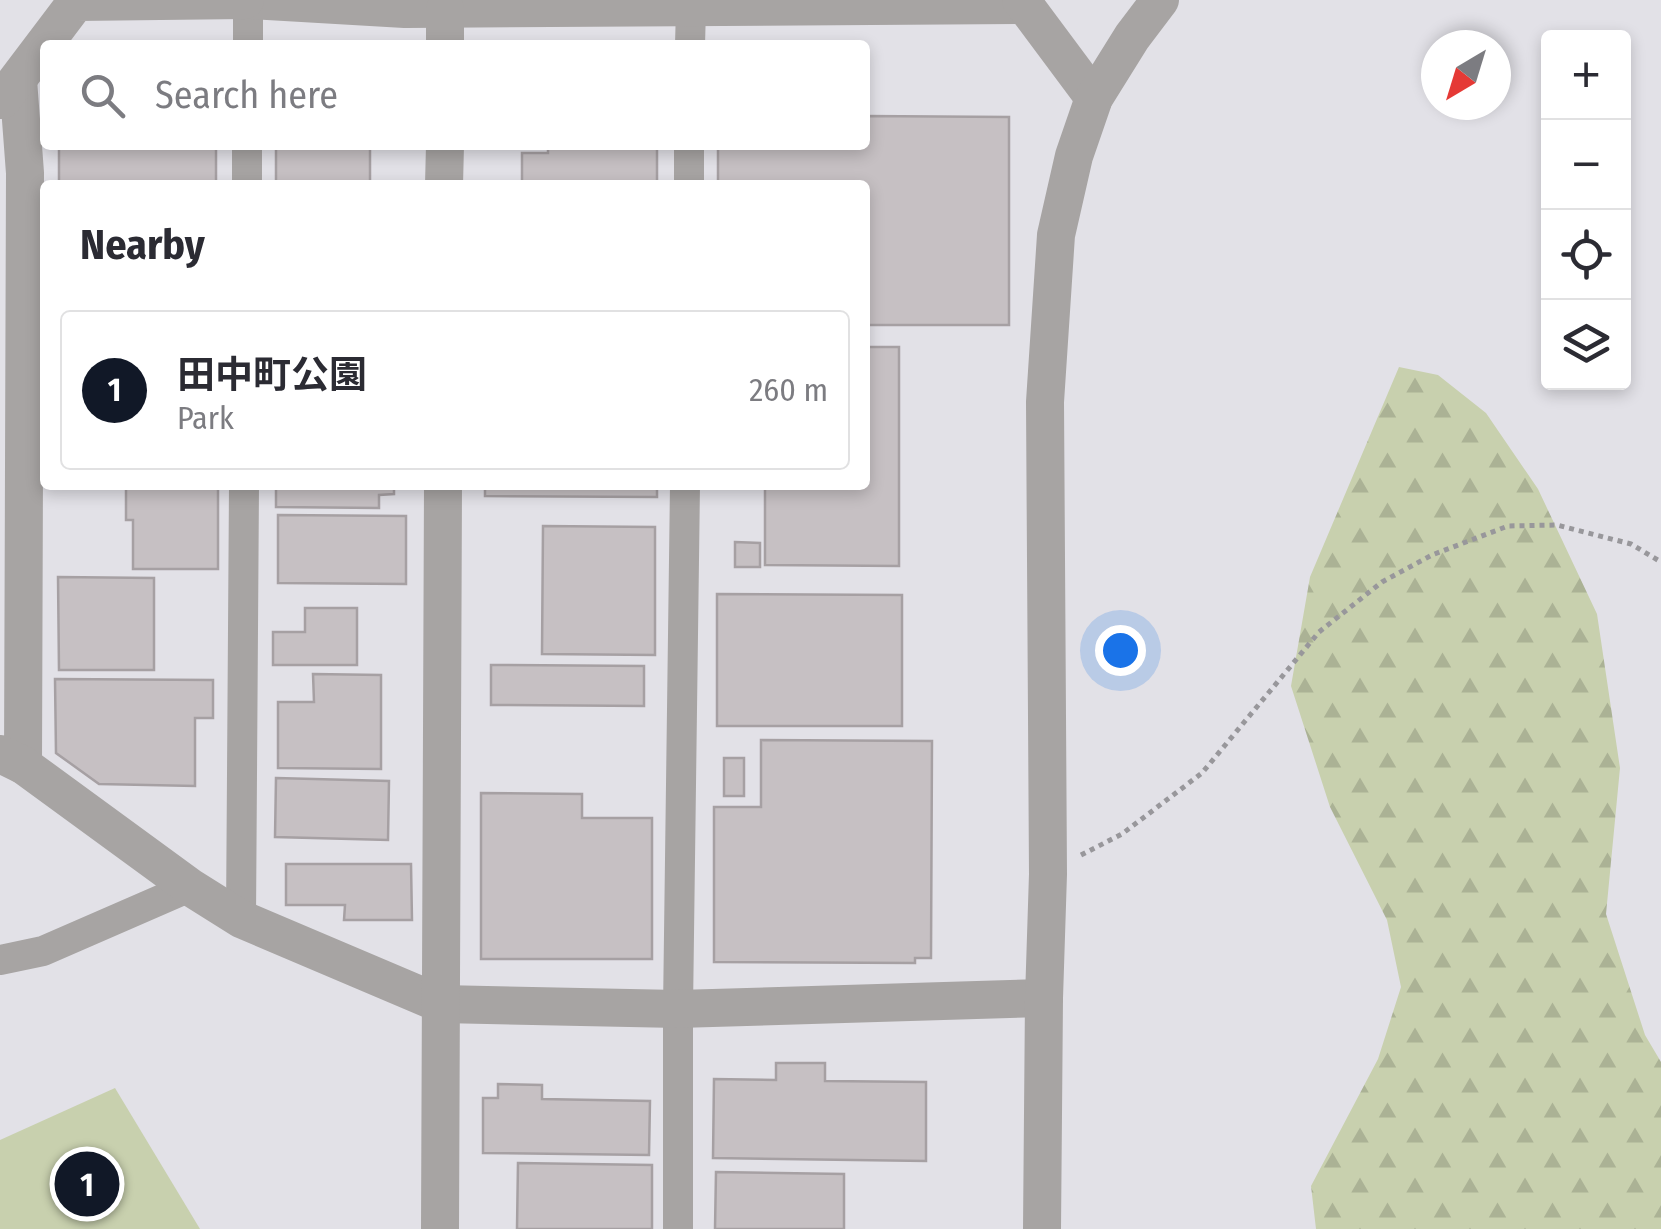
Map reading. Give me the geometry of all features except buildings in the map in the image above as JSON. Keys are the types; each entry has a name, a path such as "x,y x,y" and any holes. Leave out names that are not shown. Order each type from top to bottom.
{"street":[{"path":"248,0 248,40"},
{"path":"47,40 76,2 248,0 427,16 693,18 1022,2 1094,98"},
{"path":"1042,1229 1048,874 1046,384 1056,235 1074,156 1094,98 1160,0"},
{"path":"40,50 9,91 25,173 11,760 241,920 441,1004 678,1009 1044,998"},
{"path":"247,150 247,180"},
{"path":"444,150 444,180"},
{"path":"688,180 689,150"},
{"path":"241,920 244,490"},
{"path":"440,1229 443,490"},
{"path":"678,1229 685,490"},
{"path":"0,960 43,951 190,886"}],"path":[{"path":"1082,854 1122,834 1202,773 1319,632 1382,582 1432,555 1508,526 1557,525 1631,544 1661,562"}],"green space":[{"path":"1399,367 1438,375 1486,413 1538,489 1597,614 1620,768 1606,914 1645,1035 1661,1062 1661,1229 1316,1229 1311,1186 1378,1059 1401,987 1387,920 1330,807 1291,686 1310,577"},
{"path":"115,1088 200,1229 0,1229 0,1140"}],"place":[{"name":"田中町公園","path":"87,1184"}]}
